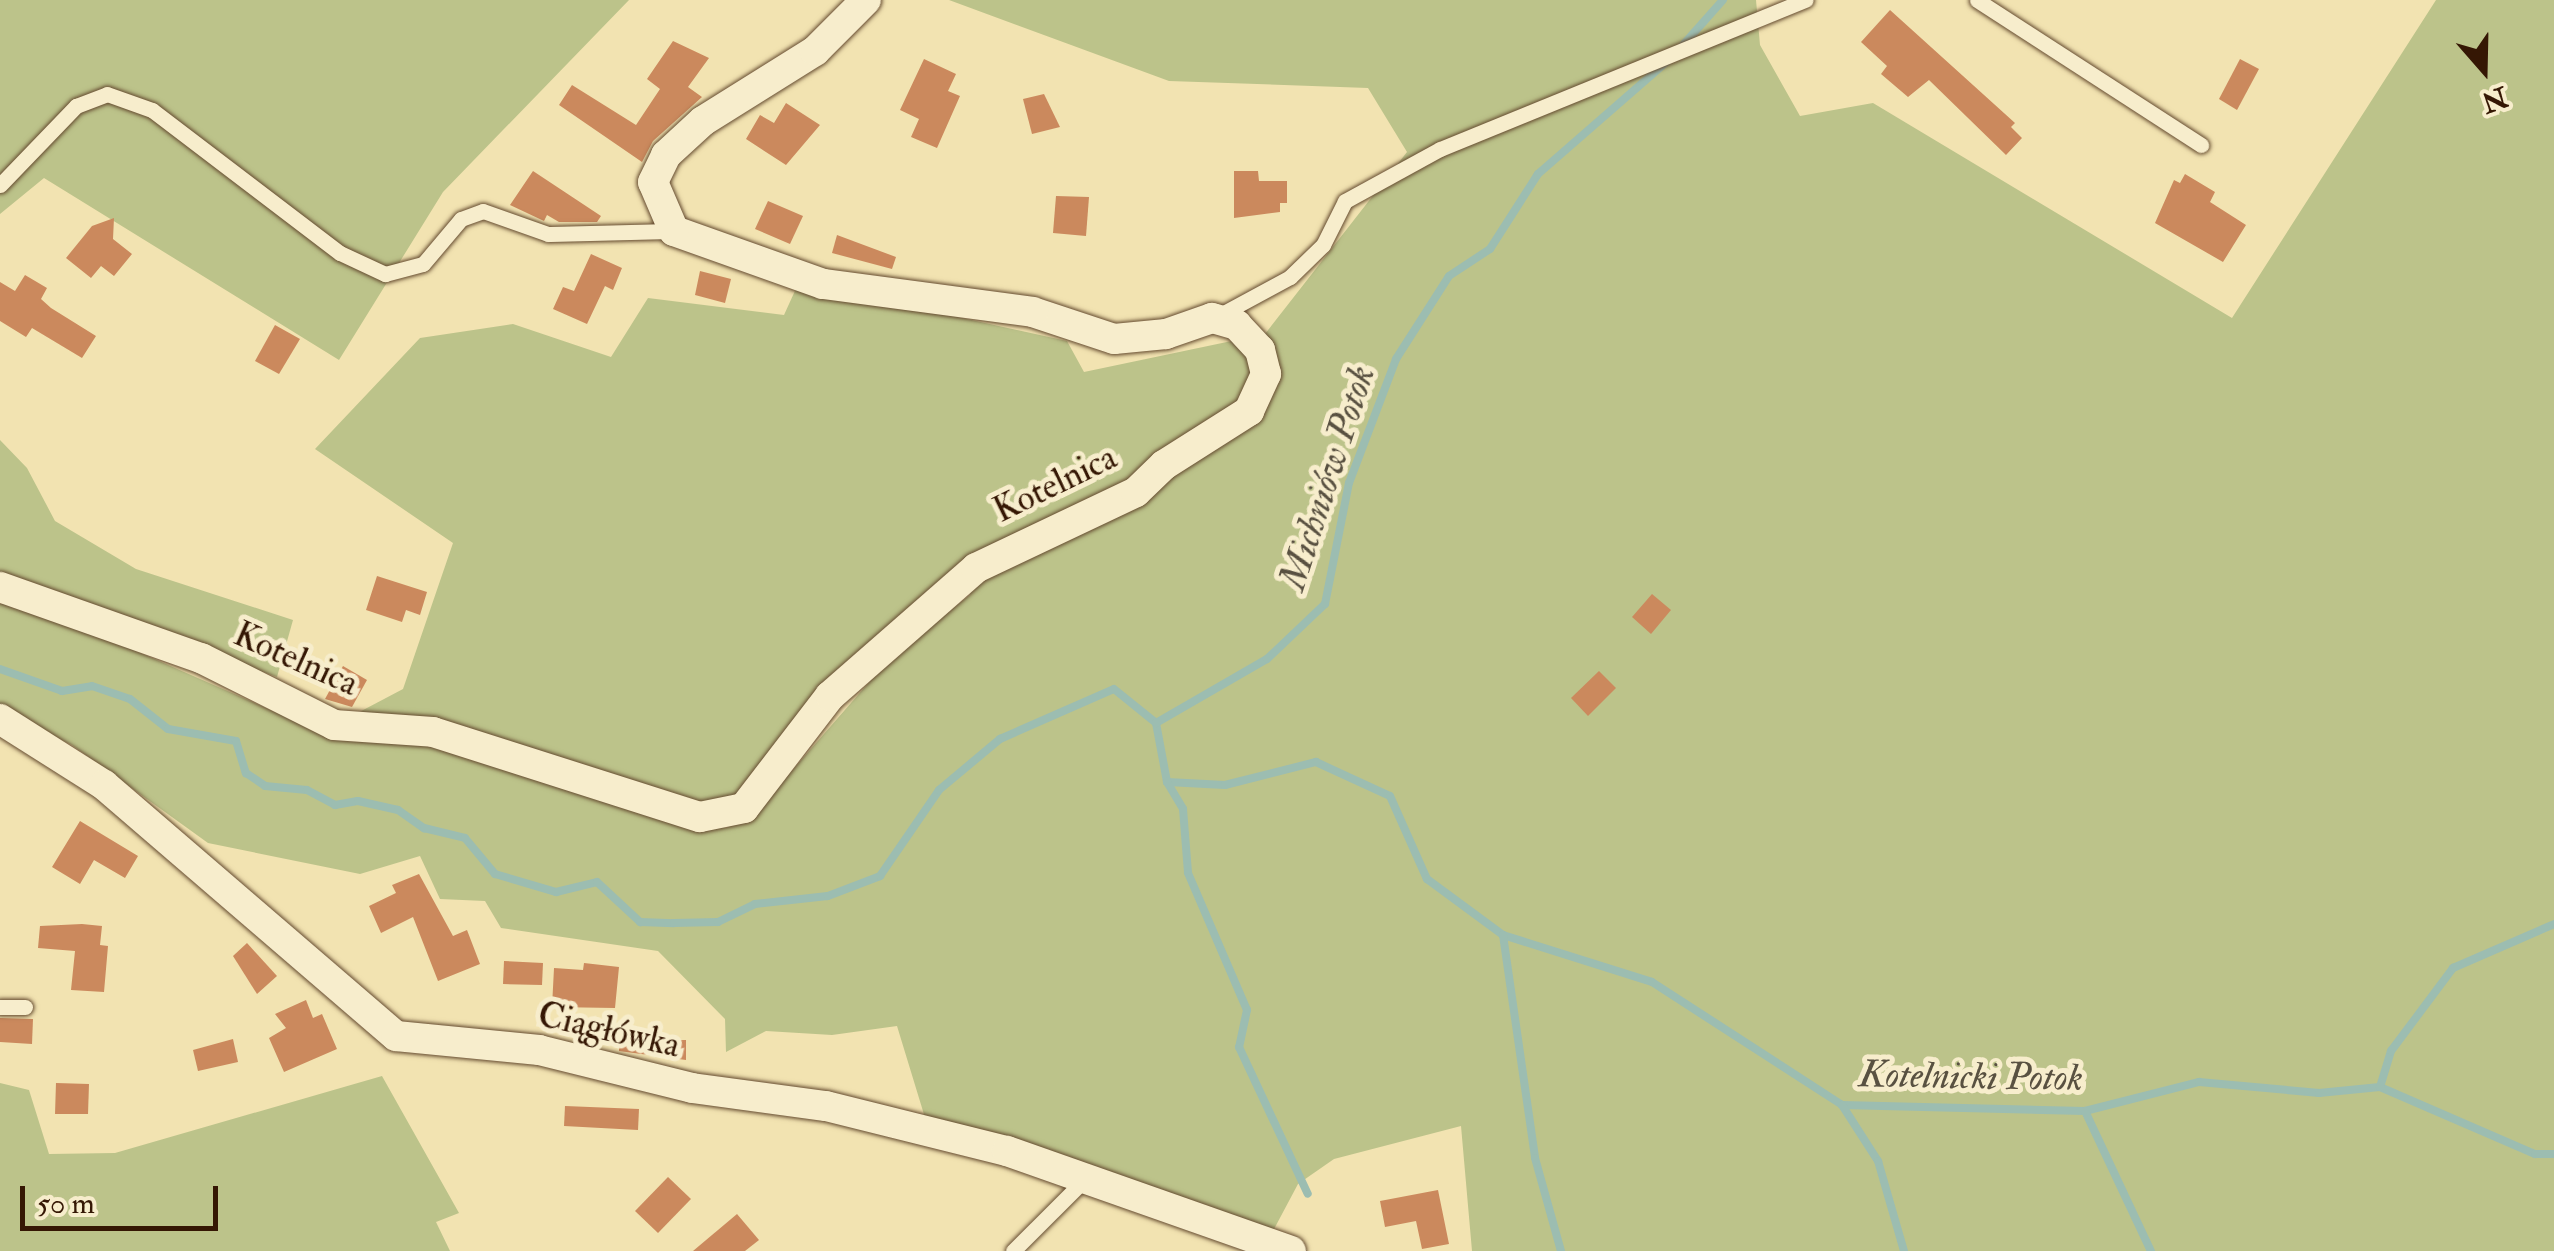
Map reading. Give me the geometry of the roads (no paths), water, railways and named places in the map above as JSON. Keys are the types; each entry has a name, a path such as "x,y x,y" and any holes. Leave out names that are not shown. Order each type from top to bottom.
{"street":[{"path":"866,0 815,51 703,121 666,155 653,182 674,231 823,284 1033,312 1114,340 1166,334 1212,318"},
{"name":"Kotelnica","path":"0,587 201,658 334,725 432,732 700,817 744,808 830,696 990,556 1136,492 1164,465 1249,411 1266,374 1260,350 1237,325 1212,318"},
{"name":"Ciągłówka","path":"0,719 104,785 396,1036 538,1050 692,1088 826,1106 1007,1151 1291,1251"}],"lane":[{"path":"1212,318 1249,305 1290,277 1322,244 1345,201 1440,149 1806,0"},
{"path":"1977,0 2200,145"},
{"path":"0,185 76,106 107,94 152,110 340,253 386,274 423,264 461,219 483,212 548,234 674,231"},
{"path":"0,1007 25,1008"},
{"path":"1013,1251 1084,1180"}],"waterway":[{"name":"Michniów Potok","path":"1683,45 1723,0"},
{"name":"Michniów Potok","path":"1156,723 1267,659 1325,604 1349,483 1396,359 1449,276 1490,249 1538,174 1670,59"},
{"name":"Kotelnicki Potok","path":"0,669 62,691 92,686 130,699 168,729 236,741 246,773 265,786 307,790 335,805 358,801 398,810 424,828 465,838 495,874 556,892 597,882 640,922 674,923 718,922 755,904 828,896 880,876 939,790 1000,739 1114,689 1156,723 1167,782 1225,785 1316,762 1390,796 1427,879 1503,935 1652,982 1842,1105 2085,1111 2199,1082 2319,1093 2380,1087 2535,1154 2554,1154"},
{"path":"1167,782 1183,809 1188,873 1247,1010 1239,1047 1308,1194"},
{"path":"2380,1087 2391,1051 2453,968 2554,924"},
{"path":"1503,935 1535,1158 1561,1251"},
{"path":"1842,1105 1878,1161 1904,1251"},
{"path":"2085,1111 2151,1251"}]}
